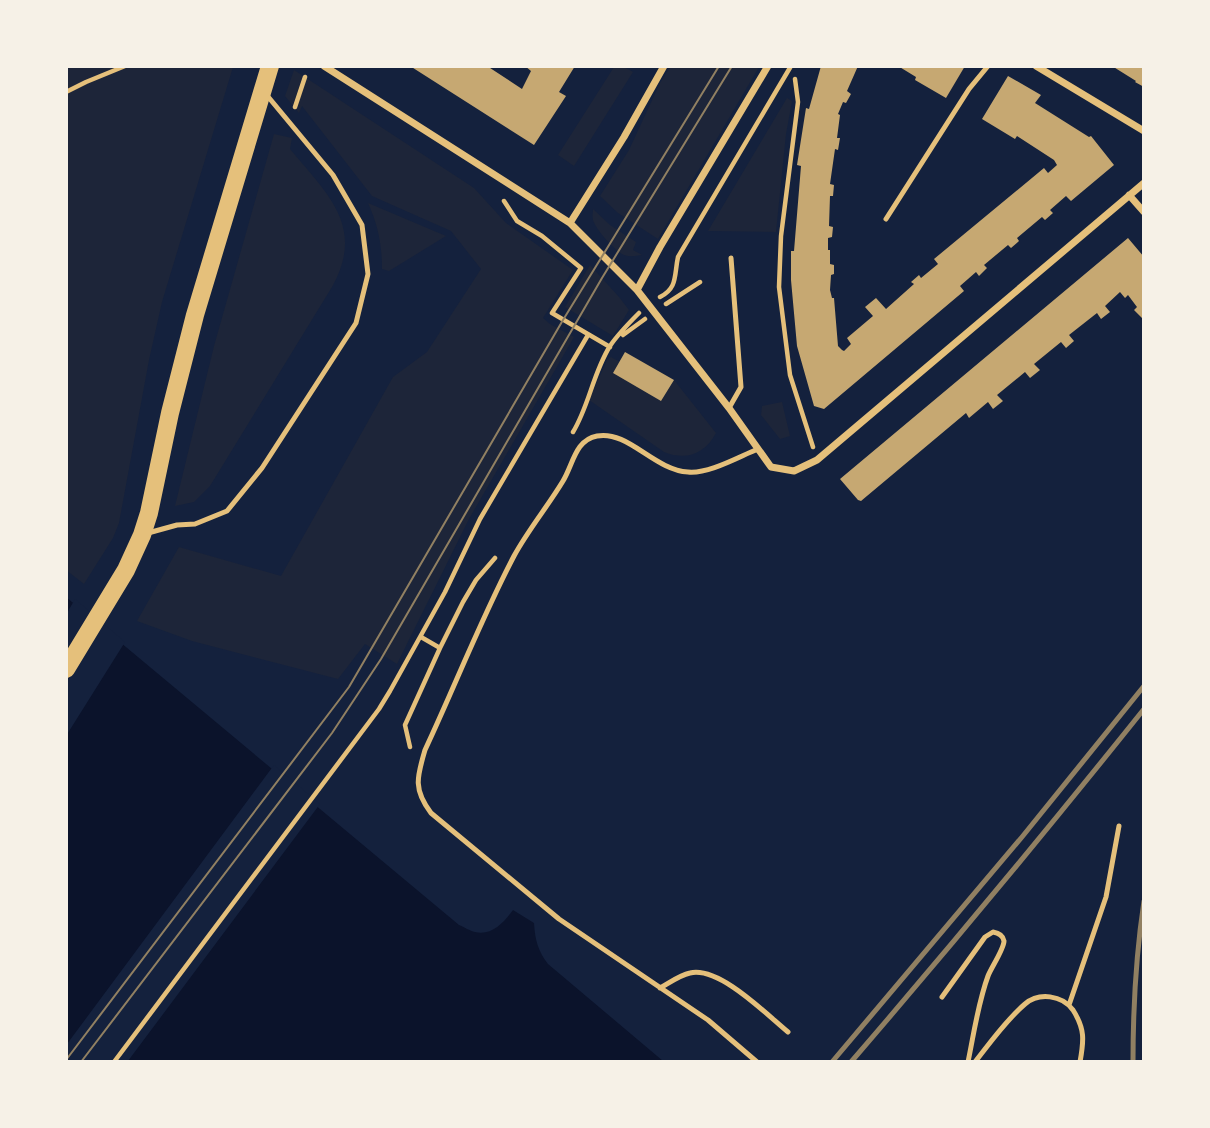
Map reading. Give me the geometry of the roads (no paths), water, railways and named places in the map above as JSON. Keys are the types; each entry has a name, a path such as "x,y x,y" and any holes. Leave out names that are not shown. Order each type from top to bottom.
{"main road":[{"path":"66,669 126,570 142,535 195,315 270,66"}],"street":[{"path":"324,66 570,223 637,289 771,467 794,471 817,460 1143,183"},
{"path":"570,223 624,138 664,66"},
{"path":"637,289 768,66"},
{"path":"1036,66 1143,131"},
{"path":"1129,195 1143,212"}],"lane":[{"path":"886,219 969,89 988,66"},
{"path":"142,535 177,525 195,524 228,511 262,468 355,323 368,274 362,225 333,175 262,90"},
{"path":"729,408 741,387 731,258"},
{"path":"757,1062 708,1020 559,919 431,813 418,791 417,775 425,750 515,554 565,478 575,454 584,442 594,436 610,435 627,442 671,470 690,473 708,469 758,449"},
{"path":"1069,1005 1106,897 1119,826"},
{"path":"942,997 985,937 993,932 999,933 1004,938 1004,946 987,978 968,1062"},
{"path":"660,988 691,972 714,975 733,986 788,1032"},
{"path":"975,1062 995,1036 1027,1003 1042,997 1055,997 1069,1005 1081,1022 1084,1042 1080,1062"}],"tram line":[{"path":"66,1060 349,687 563,320 719,66"},
{"path":"81,1062 332,733 381,659 602,278 732,66"}],"railway":[{"path":"832,1062 1022,837 1144,686"},
{"path":"851,1062 999,887 1144,709"},
{"path":"1133,1062 1135,981 1144,901"}]}
